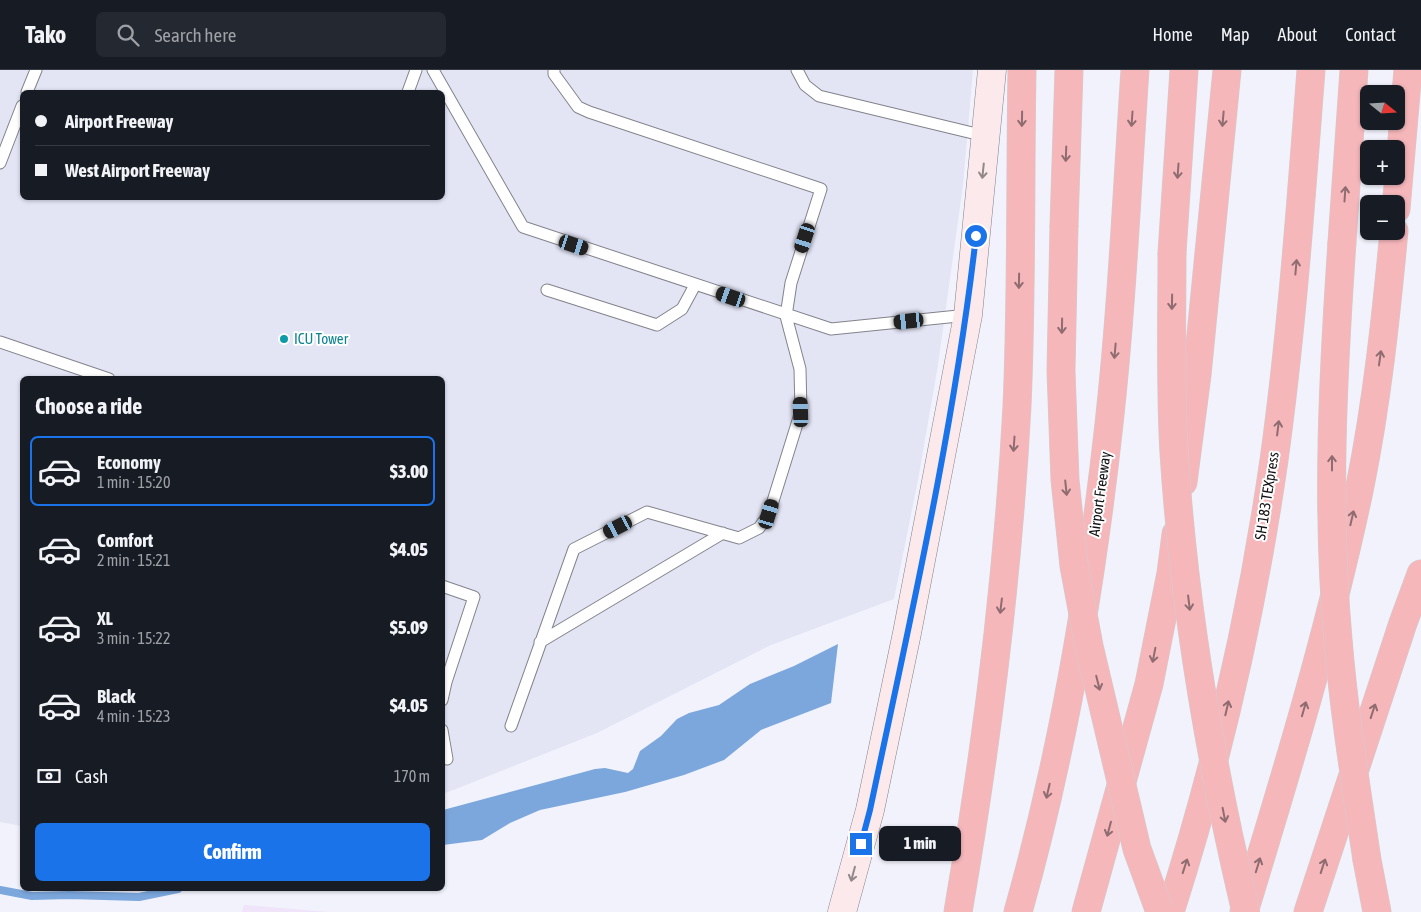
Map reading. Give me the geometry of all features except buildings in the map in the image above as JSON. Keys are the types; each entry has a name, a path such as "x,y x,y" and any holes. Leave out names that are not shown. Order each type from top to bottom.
{"highway":[{"path":"958,912 974,820 1003,584 1017,405 1022,70"},
{"path":"1070,70 1061,371 1065,480 1074,566 1089,646 1137,849 1160,912"},
{"name":"Airport Freeway","path":"1018,912 1059,743 1078,643 1097,518 1109,424 1135,70"},
{"path":"1184,70 1172,253 1171,353 1174,452 1196,657 1228,838 1245,912"},
{"path":"1086,912 1148,684 1170,573 1197,375 1227,70"},
{"name":"SH 183 TEXpress","path":"1170,912 1189,854 1226,712 1251,592 1274,461 1289,336 1311,70"},
{"path":"1354,70 1332,390 1332,528 1338,638 1367,860 1377,912"},
{"path":"1397,195 1408,70"},
{"path":"1245,912 1325,635 1360,485 1380,360 1393,240"},
{"path":"1308,912 1403,623 1421,574"}],"main road":[{"path":"842,912 870,810 924,550 968,315 992,70"}],"lane":[{"path":"28,90 36,70"},
{"path":"409,90 416,70"},
{"path":"433,70 444,90"},
{"path":"510,726 574,549 647,512 739,538 760,528 769,514 801,412 800,369 786,316 791,283 821,189 584,110 578,107 569,96 554,74 554,70"},
{"path":"797,70 805,85 820,96 987,136"},
{"path":"445,91 523,227 786,316 831,329 968,315"},
{"path":"0,163 20,111"},
{"path":"547,290 657,325 682,309 695,285"},
{"path":"0,342 100,376"},
{"path":"540,642 723,533"},
{"path":"445,587 474,597 445,686"},
{"path":"445,747 447,759"}],"shaded area":[{"path":"0,70 973,70 963,185 938,365 918,480 894,599 771,645 597,733 445,793 445,376 20,376 20,826 0,822"},
{"path":"244,905 328,912 242,912"}],"water":[{"path":"838,644 831,703 761,730 724,760 684,775 625,792 540,810 510,823 482,840 445,845 445,809 595,769 605,768 628,773 633,769 640,751 661,736 677,719 689,713 719,705 750,684 794,666"}],"waterway":[{"path":"0,890 32,896 139,897 168,891"}],"place":[{"name":"ICU Tower","path":"284,339"}],"route":[{"path":"861,844 870,810 924,550 968,315 976,236"}]}
